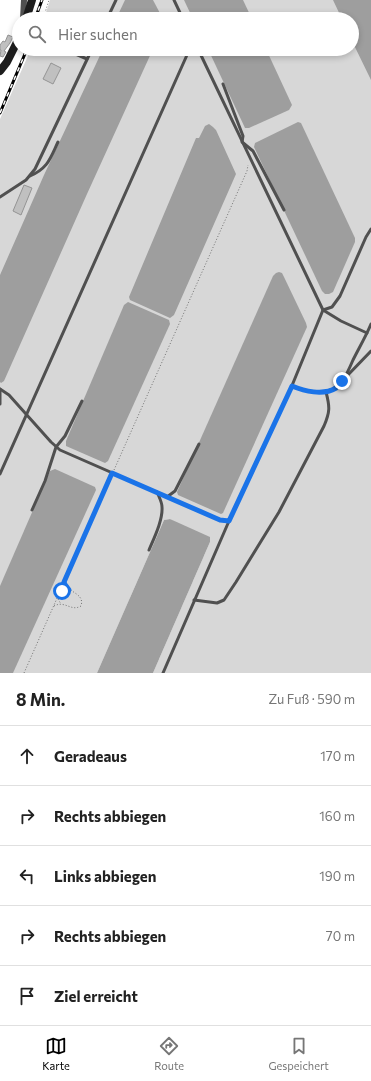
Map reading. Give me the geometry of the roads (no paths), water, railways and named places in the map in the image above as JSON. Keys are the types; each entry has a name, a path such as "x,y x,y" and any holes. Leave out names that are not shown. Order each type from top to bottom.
{"main road":[{"path":"28,12 32,0"},
{"path":"0,71 12,52"}],"street":[{"path":"24,0 25,12"}],"lane":[{"path":"110,12 116,0"},
{"path":"174,0 180,12"},
{"path":"79,56 87,60"},
{"path":"0,198 26,180 35,169 89,56"},
{"path":"0,474 187,56"},
{"path":"201,56 323,310 341,321 367,333"},
{"path":"223,84 243,136 242,142"},
{"path":"28,177 46,167 58,142"},
{"path":"242,142 253,151 284,210"},
{"path":"162,673 229,521 292,386 323,310 332,307 340,296 371,229"},
{"path":"342,381 371,324"},
{"path":"292,386 298,389 314,392 326,392 335,388 371,351"},
{"path":"0,389 9,395 60,450 220,520 229,521"},
{"path":"0,389 0,404"},
{"path":"194,600 217,603 224,600 236,582 279,512 329,416 329,403 326,392"},
{"path":"32,510 45,481 56,447 66,436 82,401"},
{"path":"167,497 175,491 199,444"},
{"path":"149,550 160,522 162,508 157,492"}],"railway":[{"path":"38,12 42,0"},
{"path":"0,113 24,56"}]}
